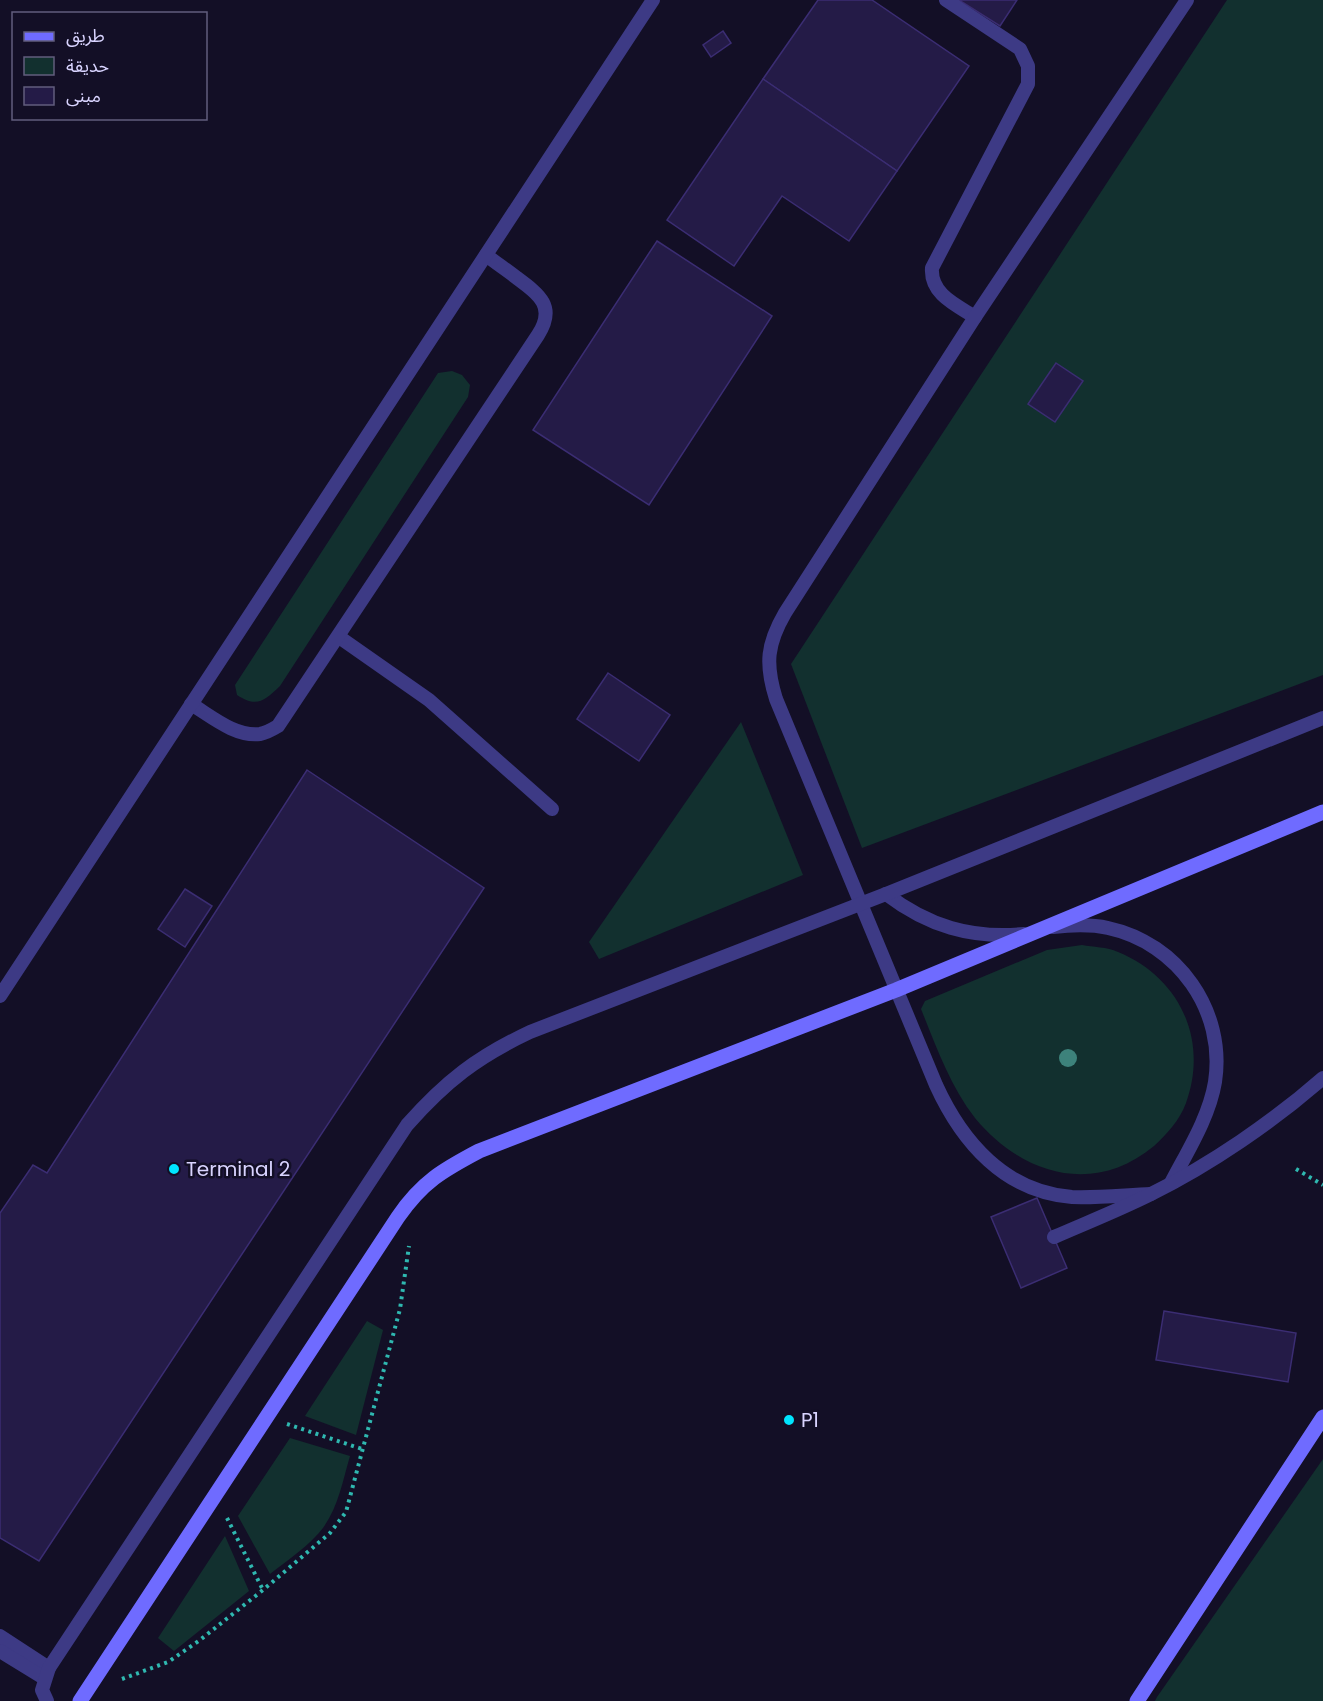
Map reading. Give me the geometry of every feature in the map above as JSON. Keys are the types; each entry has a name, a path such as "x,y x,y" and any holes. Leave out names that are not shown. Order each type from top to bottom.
{"street":[{"path":"80,1701 408,1202 432,1178 479,1151 896,990 1323,812"},
{"path":"1137,1701 1323,1418"}],"lane":[{"path":"0,996 653,0"},
{"path":"946,0 1020,49 1028,66 1028,84 932,268 931,278 936,288 949,301 975,318"},
{"path":"1151,1194 1073,1197 1051,1194 1029,1187 1010,1178 992,1165 959,1128 947,1109 896,990 776,699 769,677 768,655 774,632 785,612 975,318 1187,0"},
{"path":"191,704 244,733 262,734 278,726 545,324 546,311 542,298 486,255"},
{"path":"339,637 429,700 552,809"},
{"path":"47,1701 42,1690 47,1673 407,1125 433,1096 470,1065 495,1049 530,1032 886,894 1323,718"},
{"path":"886,894 926,920 954,929 1002,936 1090,925 1105,927 1135,936 1155,947 1173,961 1201,997 1215,1039 1216,1060 1215,1083 1209,1104 1171,1183"},
{"path":"1054,1237 1171,1183 1275,1117 1323,1078"},
{"path":"0,1636 47,1673"},
{"path":"0,1651 47,1673"}],"path":[{"path":"1296,1169 1323,1185"},
{"path":"92,1684 131,1677 168,1662 263,1590 330,1533 346,1512 400,1309 409,1243"},
{"path":"266,1418 362,1449"},
{"path":"216,1496 263,1590"}],"green space":[{"path":"1227,0 1323,0 1323,675 862,848 791,664"},
{"path":"452,371 462,375 470,385 468,397 280,686 260,701 250,701 237,695 235,685 438,373"},
{"path":"741,722 803,875 599,959 589,942"},
{"path":"1082,945 1118,952 1139,963 1158,977 1184,1013 1191,1034 1194,1056 1192,1079 1186,1103 1176,1121 1163,1137 1131,1161 1107,1171 1083,1174 1060,1172 1036,1165 1014,1153 994,1138 975,1118 958,1093 921,1009 925,1001 1047,950"},
{"path":"367,1321 383,1330 356,1435 305,1416"},
{"path":"290,1438 350,1456 334,1509 323,1528 270,1574 238,1516"},
{"path":"1323,1459 1323,1701 1155,1701 1157,1697"},
{"path":"225,1536 249,1591 174,1651 158,1638"}],"building":[{"path":"818,0 872,0 969,66 897,171 763,79"},
{"path":"959,0 1017,0 1000,26"},
{"path":"723,31 731,43 711,57 703,45"},
{"path":"763,79 897,171 849,241 782,196 734,266 667,220"},
{"path":"657,241 772,316 649,505 533,430"},
{"path":"1056,363 1083,381 1055,422 1028,404"},
{"path":"608,673 670,715 639,761 577,719"},
{"name":"Terminal 2","path":"307,770 484,888 39,1561 0,1538 0,1213 33,1165 47,1173"},
{"path":"185,889 212,906 185,947 158,929"},
{"path":"1037,1198 1067,1268 1021,1288 991,1217"},
{"path":"1164,1311 1296,1333 1288,1382 1156,1360"}],"place":[{"name":"Terminal 2","path":"174,1169"},
{"name":"P1","path":"789,1420"}]}
